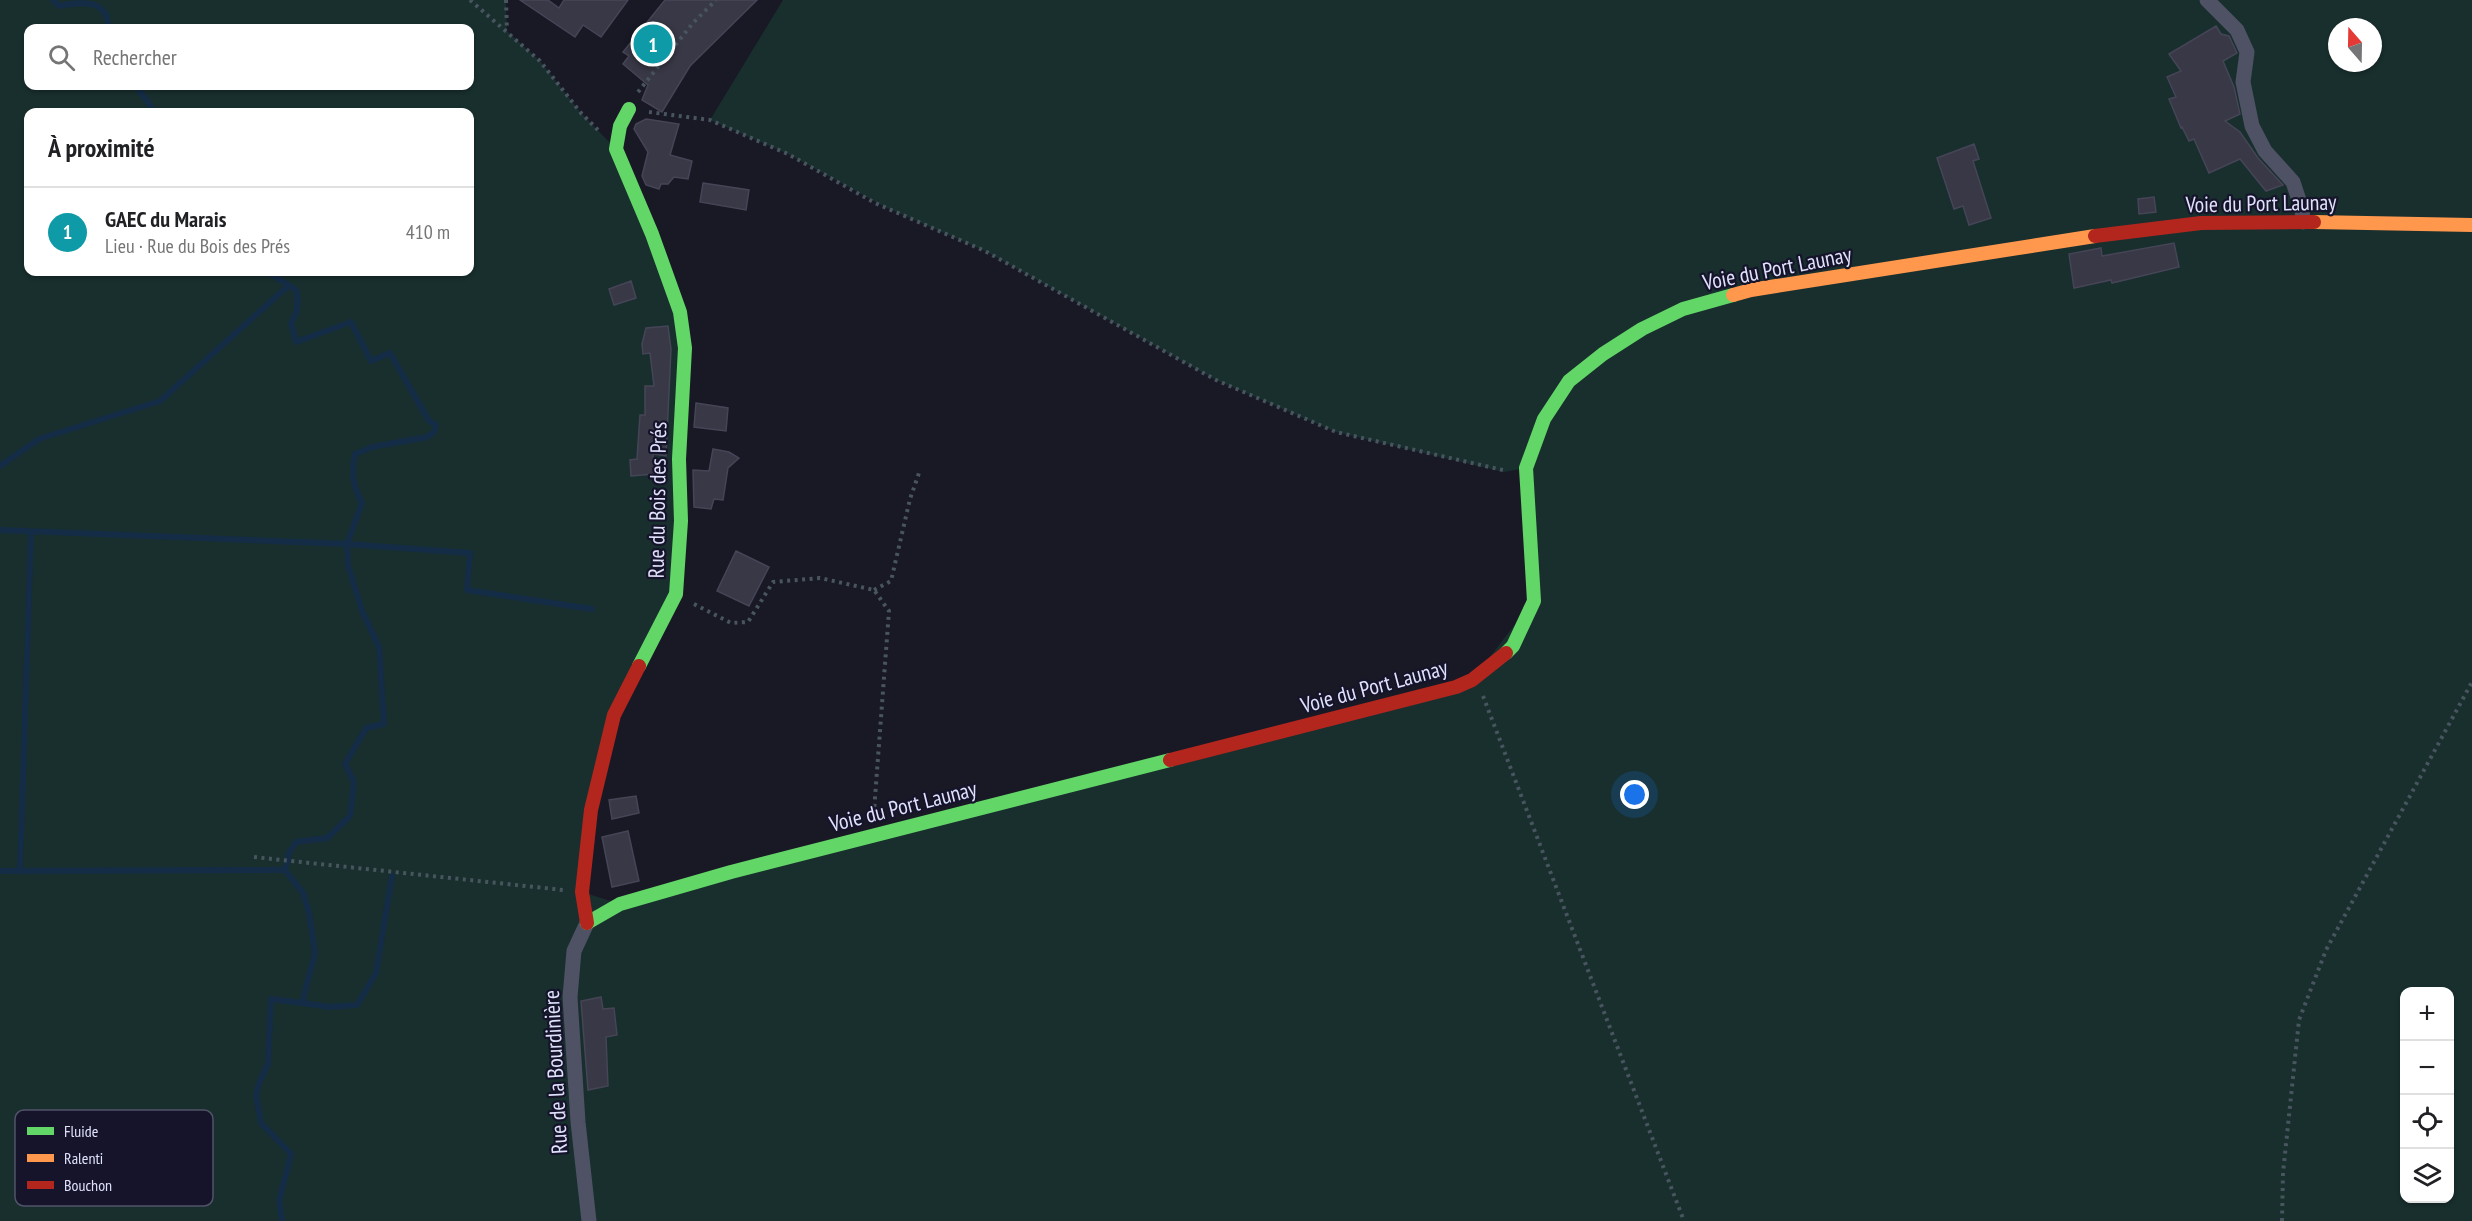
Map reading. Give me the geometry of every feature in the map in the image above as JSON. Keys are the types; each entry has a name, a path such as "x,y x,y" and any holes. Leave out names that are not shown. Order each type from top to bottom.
{"street":[{"path":"2207,0 2236,30 2247,52 2243,82 2252,126 2265,151 2293,182 2302,209 2303,222"},
{"path":"616,149 620,126 629,110"},
{"name":"Rue du Bois des Prés","path":"587,923 582,892 591,810 614,715 676,594 681,521 679,459 684,348 680,312 652,234 616,149"},
{"name":"Voie du Port Launay","path":"587,923 620,904 883,833 1456,687 1472,680 1499,660 1513,646 1534,600 1526,468 1544,419 1569,381 1603,354 1642,329 1683,309 1751,290 2112,233 2201,223 2472,225"},
{"name":"Rue de la Bourdinière","path":"587,923 574,951 570,998 578,1122 589,1221"}],"path":[{"path":"470,0 540,61 581,113 616,149"},
{"path":"506,0 507,31"},
{"path":"716,0 693,22 642,84 629,110 710,120 788,154 875,203 986,250 1216,380 1336,432 1504,472 1526,468"},
{"path":"676,594 731,623 748,622 773,582 820,578 874,590 891,581 910,498 920,470"},
{"path":"874,590 889,611 874,811 883,833"},
{"path":"1472,680 1487,702 1684,1221"},
{"path":"2282,1221 2283,1173 2299,1020 2326,950 2472,682"},
{"path":"254,858 582,892"}],"green space":[{"path":"0,0 506,0 507,31 540,61 581,113 616,149 680,312 676,594 614,715 582,892 620,904 1472,680 1534,600 1526,468 1504,472 1336,432 1216,380 985,251 887,208 788,154 710,120 783,0 2472,0 2472,1221 0,1221"}],"building":[{"path":"520,0 548,0 559,8 564,0 628,0 601,37 583,25 575,37"},
{"path":"665,0 757,0 690,66 662,112 642,100 648,85 623,64 629,56 623,52"},
{"path":"2216,26 2221,34 2229,36 2237,53 2223,61 2234,87 2240,114 2225,121 2240,132 2258,158 2283,185 2266,191 2240,159 2209,173 2194,139 2189,141 2181,128 2169,99 2176,97 2167,77 2181,71 2169,54"},
{"path":"646,119 679,124 670,155 692,161 688,179 674,177 668,184 661,184 659,189 646,185 642,176 648,152 634,129 636,124"},
{"path":"1974,144 1979,159 1973,161 1991,218 1969,225 1963,206 1954,209 1937,158"},
{"path":"703,183 749,190 746,210 700,202"},
{"path":"2154,197 2156,212 2139,214 2138,199"},
{"path":"2174,243 2179,267 2112,283 2111,280 2074,288 2069,254 2101,248 2102,256"},
{"path":"631,281 636,298 614,305 609,289"},
{"path":"668,326 671,349 666,456 653,454 654,474 631,476 630,460 637,459 640,415 645,415 645,386 654,386 650,353 643,354 642,344 646,328"},
{"path":"696,403 728,408 726,431 694,427"},
{"path":"713,449 729,452 739,458 728,468 723,500 714,499 711,509 694,507 693,470 709,471"},
{"path":"736,551 769,567 749,606 717,591"},
{"path":"636,796 639,813 612,819 609,800"},
{"path":"628,831 639,881 612,887 602,837"},
{"path":"601,997 603,1009 614,1008 617,1035 606,1037 608,1086 588,1090 581,1001"}],"waterway":[{"path":"53,0 59,6 85,3 99,7 104,12 108,24"},
{"path":"139,90 152,108"},
{"path":"274,276 296,290 297,307 291,323 296,342 351,322 371,361 390,353 429,421 436,425 434,432 427,437 372,447 355,454 354,479 362,503 347,544 348,565 362,611 379,647 384,724 366,728 345,764 354,782 350,816 327,838 296,842 289,853 285,870 303,893 309,912 315,953 302,1003 271,999 268,1064 256,1095 261,1123 291,1154 279,1201 282,1221"},
{"path":"0,466 39,439 160,401 288,286"},
{"path":"0,530 347,544 470,553 467,590 592,609"},
{"path":"20,871 31,532"},
{"path":"0,871 285,870"},
{"path":"302,1003 330,1007 357,1005 376,973 392,876"}],"traffic: fast":[{"path":"629,109 620,126 616,149 652,234 680,312 685,348 679,459 681,521 676,594 639,666"},
{"path":"1506,653 1513,646 1534,601 1526,468 1544,419 1569,381 1603,354 1642,329 1683,309 1733,295"},
{"path":"587,923 620,904 731,872 1170,760"}],"traffic: slow":[{"path":"2314,222 2472,225"},
{"path":"1733,295 1751,290 2095,236"}],"traffic: jam":[{"path":"2095,236 2201,223 2314,222"},
{"path":"1170,760 1456,687 1472,680 1506,653"},
{"path":"587,923 582,892 591,810 614,715 639,666"}],"place":[{"name":"GAEC du Marais","path":"653,44"}]}
